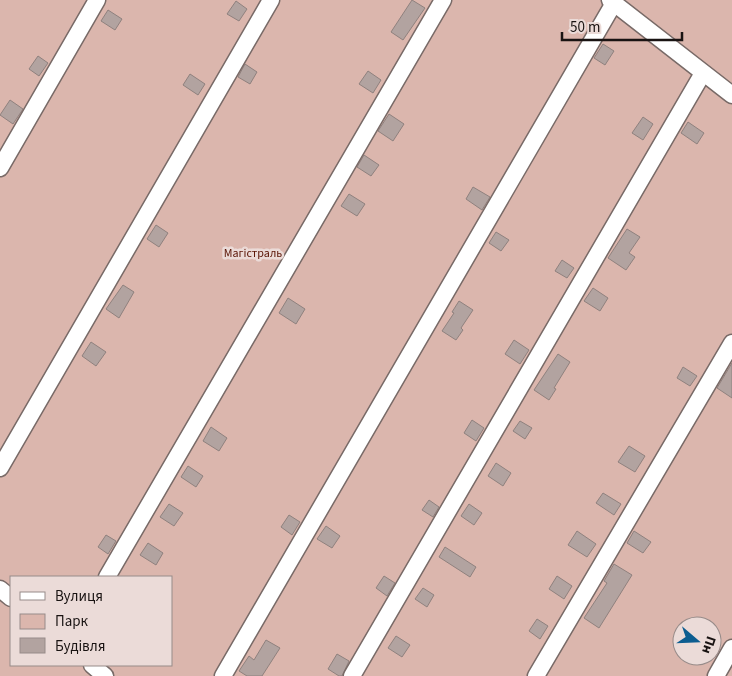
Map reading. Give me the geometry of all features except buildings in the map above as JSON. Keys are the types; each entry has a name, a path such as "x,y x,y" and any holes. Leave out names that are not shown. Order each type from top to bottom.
{"lane":[{"path":"0,168 97,0"},
{"path":"0,468 271,0"},
{"path":"108,576 443,0"},
{"path":"223,676 612,2 732,95"},
{"path":"352,676 703,73"},
{"path":"536,676 732,343"},
{"path":"0,589 10,597"},
{"path":"716,676 732,648"},
{"path":"93,666 105,676"}],"green space":[{"name":"Магістраль","path":"0,0 732,0 732,676 0,676"}]}
